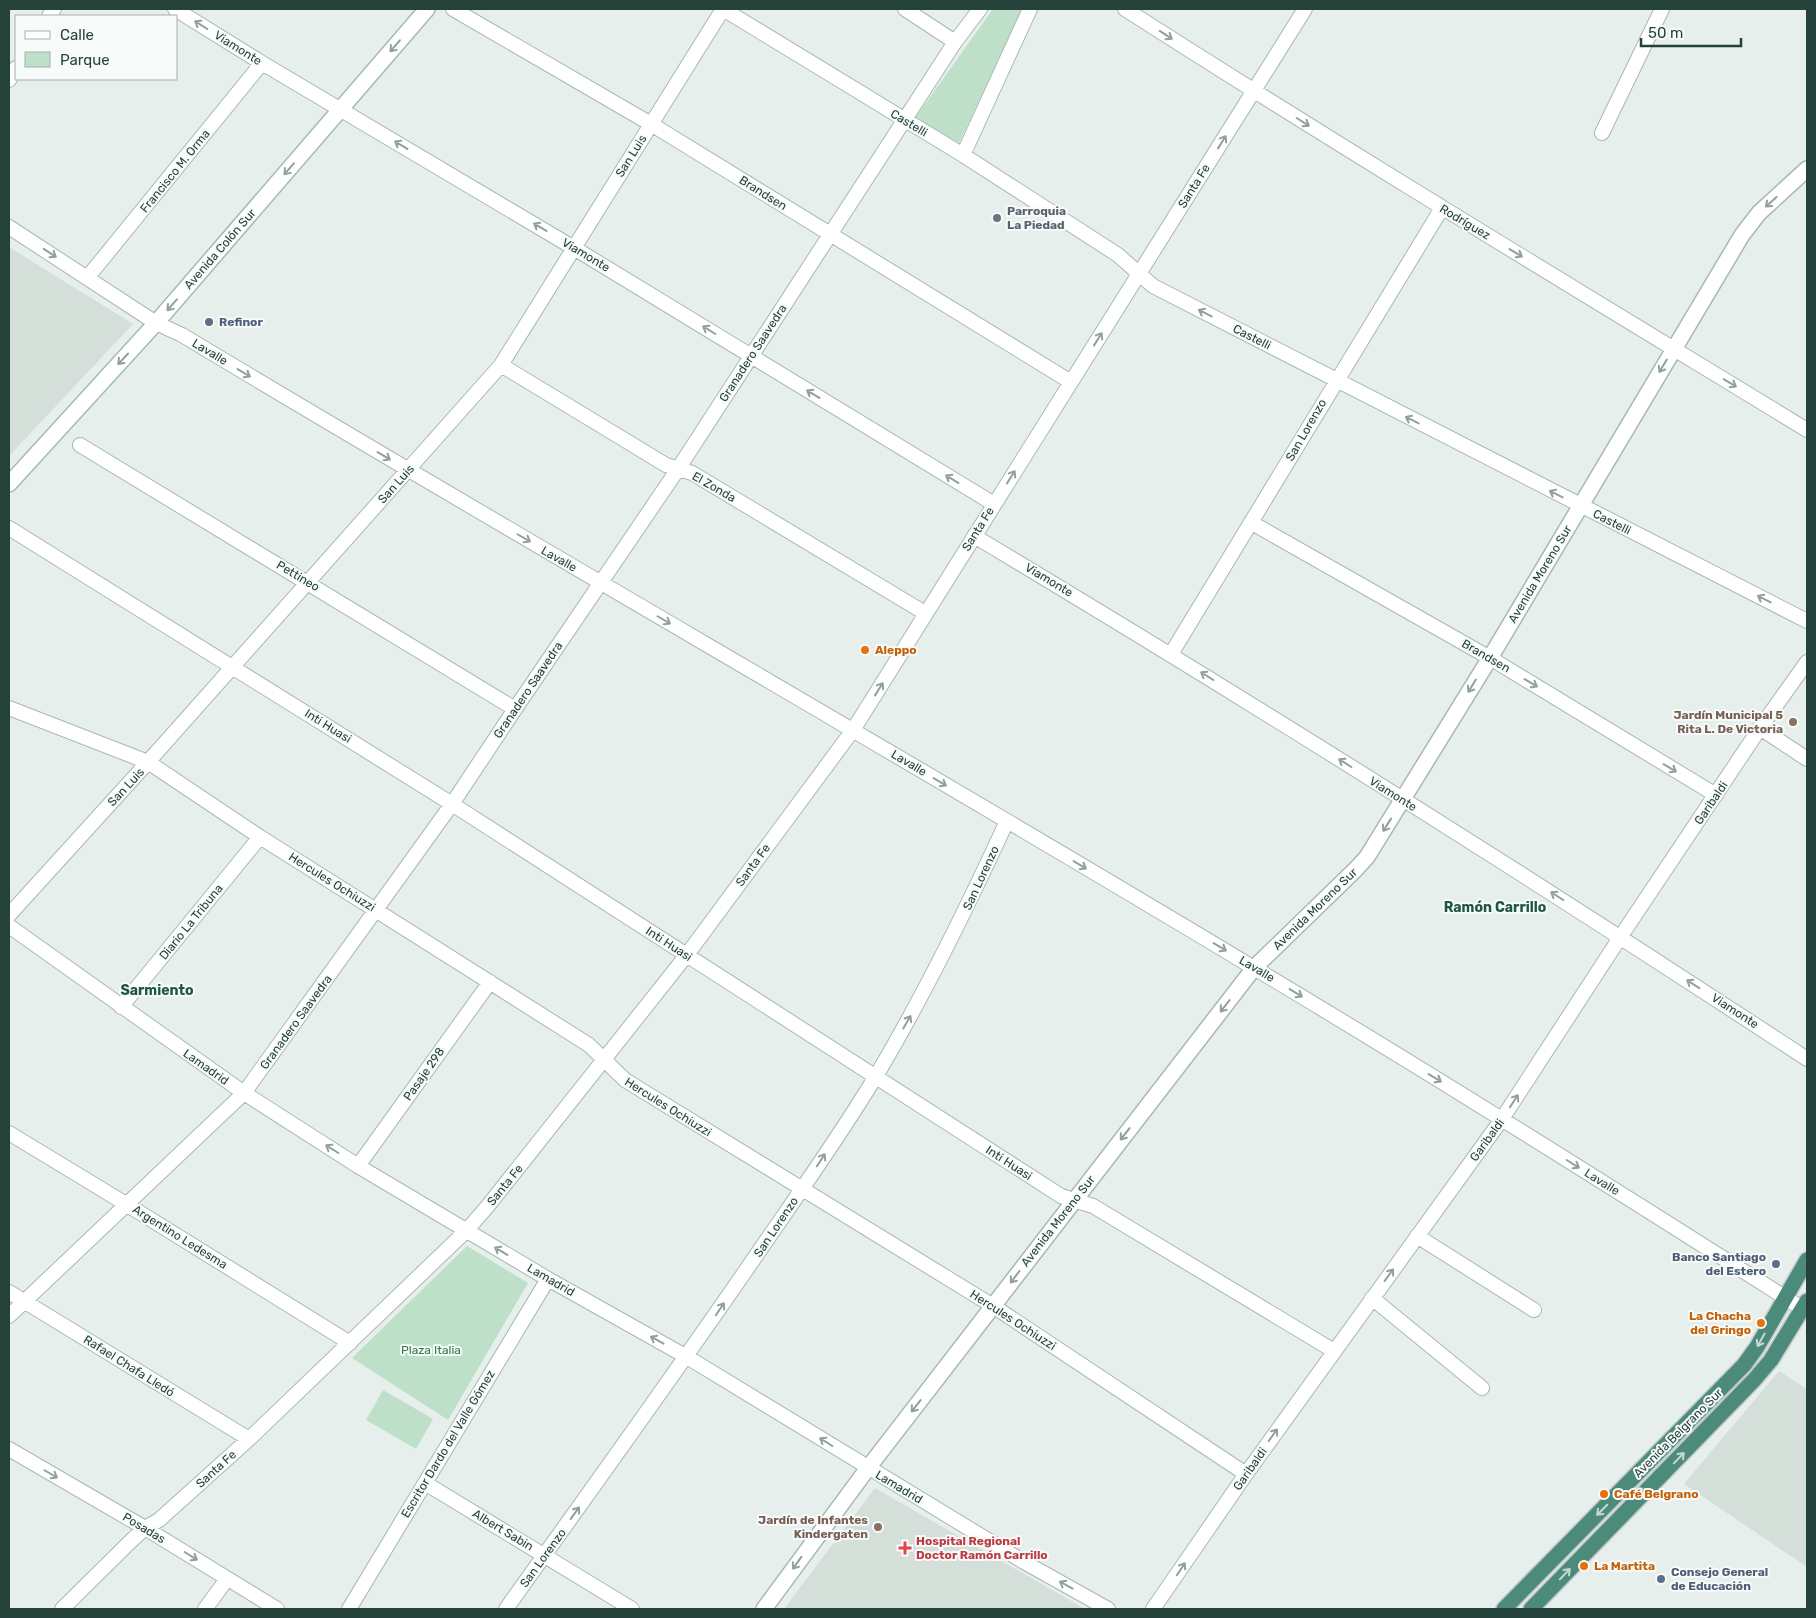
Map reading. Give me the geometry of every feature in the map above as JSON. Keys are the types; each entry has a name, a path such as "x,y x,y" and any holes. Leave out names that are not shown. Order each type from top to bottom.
{"highway":[{"name":"Avenida Belgrano Sur","path":"1504,1609 1744,1365 1757,1347 1784,1297 1807,1260"},
{"name":"Avenida Belgrano Sur","path":"1531,1609 1754,1380 1771,1360 1805,1305"}],"street":[{"name":"Viamonte","path":"175,9 262,63 574,248 994,504"},
{"name":"Avenida Colón Sur","path":"9,484 156,323 427,9"},
{"name":"Brandsen","path":"453,9 651,124 1071,382"},
{"name":"San Luis","path":"9,915 148,762 501,365 723,9"},
{"name":"Castelli","path":"723,9 963,155 1118,255 1153,286 1807,621"},
{"path":"905,9 955,42"},
{"name":"Granadero Saavedra","path":"9,1316 244,1093 452,804 678,469 955,42 980,9"},
{"path":"963,155 1030,9"},
{"name":"Rodríguez","path":"1125,9 1442,208 1807,430"},
{"name":"Santa Fe","path":"62,1609 145,1528 160,1520 249,1439 466,1231 605,1061 686,956 853,730 1305,9"},
{"path":"1602,133 1662,9"},
{"name":"Francisco M. Orma","path":"87,278 262,63"},
{"name":"Avenida Moreno Sur","path":"764,1609 868,1468 1254,968 1367,857 1490,658 1742,235 1751,222 1807,169"},
{"name":"San Lorenzo","path":"1172,654 1442,208"},
{"name":"Lavalle","path":"9,227 156,323 182,335 408,471 853,730 1254,968 1502,1119 1784,1297 1805,1305"},
{"name":"El Zonda","path":"501,365 666,465 692,473 925,613"},
{"name":"Pettineo","path":"80,445 515,708"},
{"name":"Brandsen","path":"1252,523 1490,658 1716,795"},
{"name":"Inti Huasi","path":"9,528 452,804 1061,1196 1093,1206 1334,1350"},
{"name":"Viamonte","path":"974,536 1172,654 1621,936 1807,1059"},
{"name":"Garibaldi","path":"1153,1609 1334,1350 1502,1119 1621,936 1760,728 1807,662"},
{"name":"Hercules Ochiuzzi","path":"10,711 148,762 260,837 589,1045 625,1080 993,1306 1246,1474"},
{"path":"1760,728 1807,759"},
{"name":"San Lorenzo","path":"506,1609 687,1357 875,1078 968,906 1007,821"},
{"name":"Diario La Tribuna","path":"121,1006 260,837"},
{"name":"Lamadrid","path":"9,926 244,1093 358,1166 548,1279 687,1357 1024,1562 1108,1609"},
{"name":"Pasaje 298","path":"358,1166 490,982"},
{"name":"Argentino Ledesma","path":"9,1133 350,1343"},
{"path":"1417,1236 1534,1310"},
{"name":"Escritor Dardo del Valle Gómez","path":"348,1609 548,1279"},
{"name":"Rafael Chafa Lledó","path":"9,1292 249,1439"},
{"path":"1372,1298 1482,1388"},
{"name":"Posadas","path":"9,1449 145,1528 277,1609"},
{"name":"Albert Sabin","path":"425,1483 632,1609"},
{"path":"205,1609 227,1579"}],"shaded area":[{"path":"9,247 133,324 9,456"},
{"path":"1779,1371 1807,1389 1807,1567 1684,1484"},
{"name":"Hospital Regional Doctor Ramón Carrillo","path":"875,1488 1085,1609 784,1609"}],"green space":[{"path":"993,9 1023,9 959,143 915,118"},
{"name":"Plaza Italia","path":"467,1246 528,1283 448,1420 352,1358"},
{"path":"383,1390 433,1419 416,1449 366,1420"}],"place":[{"name":"Parroquia La Piedad","path":"997,218"},
{"name":"Refinor","path":"209,322"},
{"name":"Aleppo","path":"865,650"},
{"name":"Jardín Municipal 5 Rita L. De Victoria","path":"1793,722"},
{"name":"Banco Santiago del Estero","path":"1776,1264"},
{"name":"La Chacha del Gringo","path":"1761,1323"},
{"name":"Café Belgrano","path":"1604,1494"},
{"name":"Jardín de Infantes Kindergaten","path":"878,1527"},
{"name":"Hospital Regional Doctor Ramón Carrillo","path":"905,1548"},
{"name":"La Martita","path":"1584,1566"},
{"name":"Consejo General de Educación","path":"1661,1579"}],"district":[{"name":"Ramón Carrillo","path":"1495,907"},
{"name":"Sarmiento","path":"157,990"}]}
